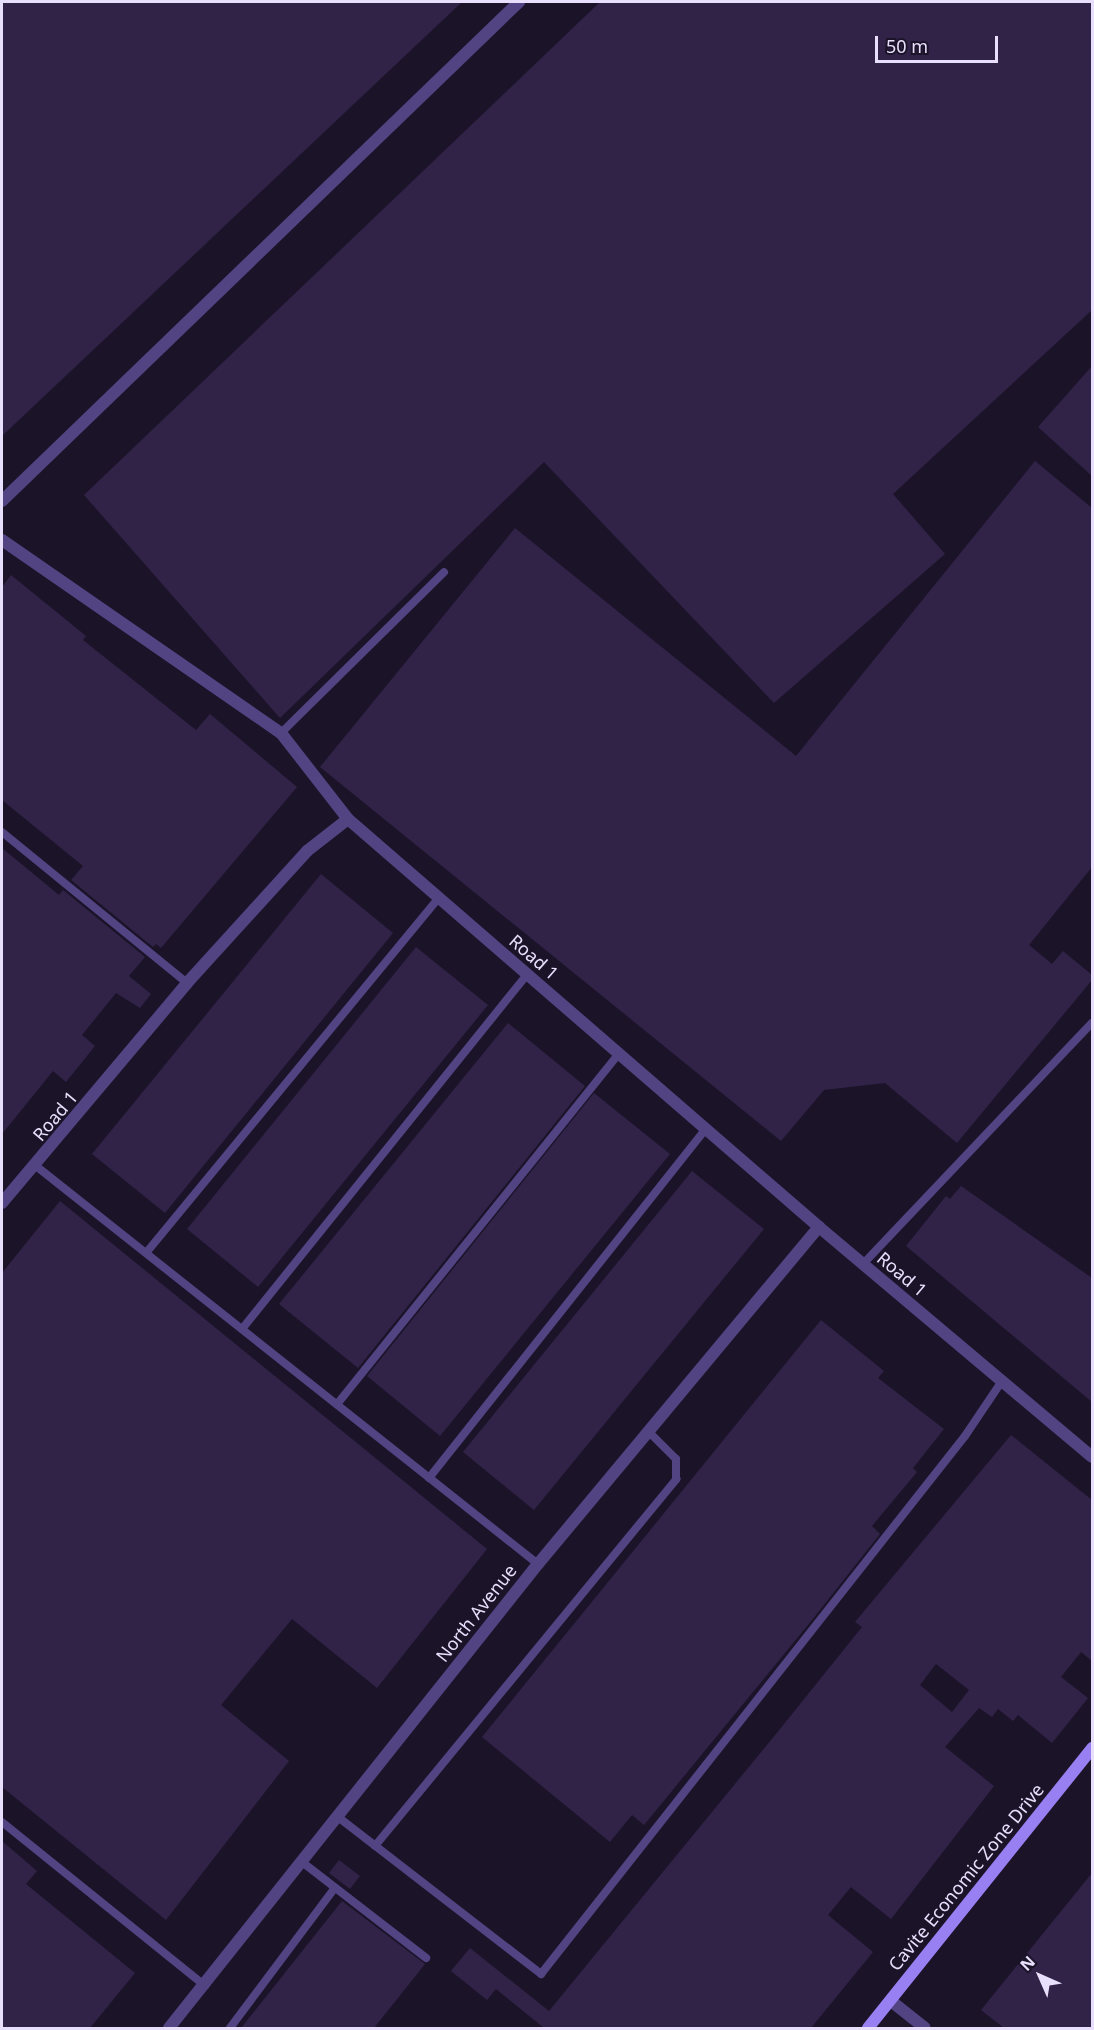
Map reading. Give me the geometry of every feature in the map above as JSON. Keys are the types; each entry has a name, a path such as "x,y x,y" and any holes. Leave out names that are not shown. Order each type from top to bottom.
{"street":[{"path":"2,501 519,2"},
{"path":"2,540 281,734 348,819"},
{"name":"Road 1","path":"2,1203 36,1166 187,984 307,851 348,819 819,1227 1092,1457"},
{"name":"North Avenue","path":"169,2028 205,1986 537,1564 819,1227"},
{"name":"Cavite Economic Zone Drive","path":"868,2028 1092,1748"},
{"path":"891,2001 925,2028"}],"lane":[{"path":"281,734 444,572"},
{"path":"2,832 187,984"},
{"path":"146,1253 439,898"},
{"path":"242,1329 527,974"},
{"path":"863,1264 1092,1023"},
{"path":"338,1403 619,1053"},
{"path":"429,1478 706,1129"},
{"path":"36,1166 338,1403 537,1564"},
{"path":"338,1817 541,1974 957,1445 1002,1381"},
{"path":"375,1846 676,1479 676,1459 648,1431"},
{"path":"2,1822 205,1986"},
{"path":"303,1862 334,1889 426,1958"},
{"path":"230,2028 334,1889"}],"building":[{"path":"2,2 462,2 2,436"},
{"path":"600,2 1092,2 1092,310 893,494 945,554 774,703 544,462 280,718 84,495"},
{"path":"1092,366 1092,476 1038,427"},
{"path":"1035,461 1092,508 1092,867 1029,945 1052,964 1063,951 1092,975 1092,980 957,1143 885,1083 824,1090 781,1141 320,767 515,528 796,756"},
{"path":"11,575 86,636 83,640 196,730 210,714 297,787 161,948 156,944 153,947 71,880 83,866 2,800 2,587"},
{"path":"2,848 59,895 63,890 145,957 129,976 151,994 140,1008 116,993 82,1035 95,1046 66,1082 53,1071 2,1134"},
{"path":"321,874 393,933 165,1213 92,1154"},
{"path":"416,947 488,1005 258,1287 187,1229"},
{"path":"508,1023 585,1086 358,1368 279,1304"},
{"path":"594,1093 670,1154 440,1436 367,1376"},
{"path":"692,1171 764,1229 534,1510 463,1452"},
{"path":"961,1186 1092,1278 1092,1402 906,1246 946,1196 950,1199"},
{"path":"60,1201 487,1549 377,1688 292,1619 221,1705 289,1761 166,1920 2,1787 2,1273"},
{"path":"821,1320 884,1371 878,1378 944,1429 913,1468 917,1472 872,1526 880,1534 812,1620 644,1825 632,1815 610,1842 482,1737"},
{"path":"1011,1435 1092,1500 1092,1661 1081,1652 1061,1677 1088,1698 1052,1743 1018,1715 1013,1721 998,1709 992,1717 979,1708 945,1747 994,1786 891,1919 851,1887 828,1915 873,1952 811,2028 544,2028 496,1989 487,2000 451,1971 470,1948 549,2011 862,1627 855,1622","holes":["936,1664 969,1690 952,1712 920,1685"]},
{"path":"2,1841 37,1871 26,1884 135,1973 90,2028 2,2028"},
{"path":"339,1860 360,1876 350,1889 329,1873"},
{"path":"1092,1873 1092,2028 1004,2028 981,2010"},
{"path":"342,1901 425,1964 374,2028 241,2028"}]}
